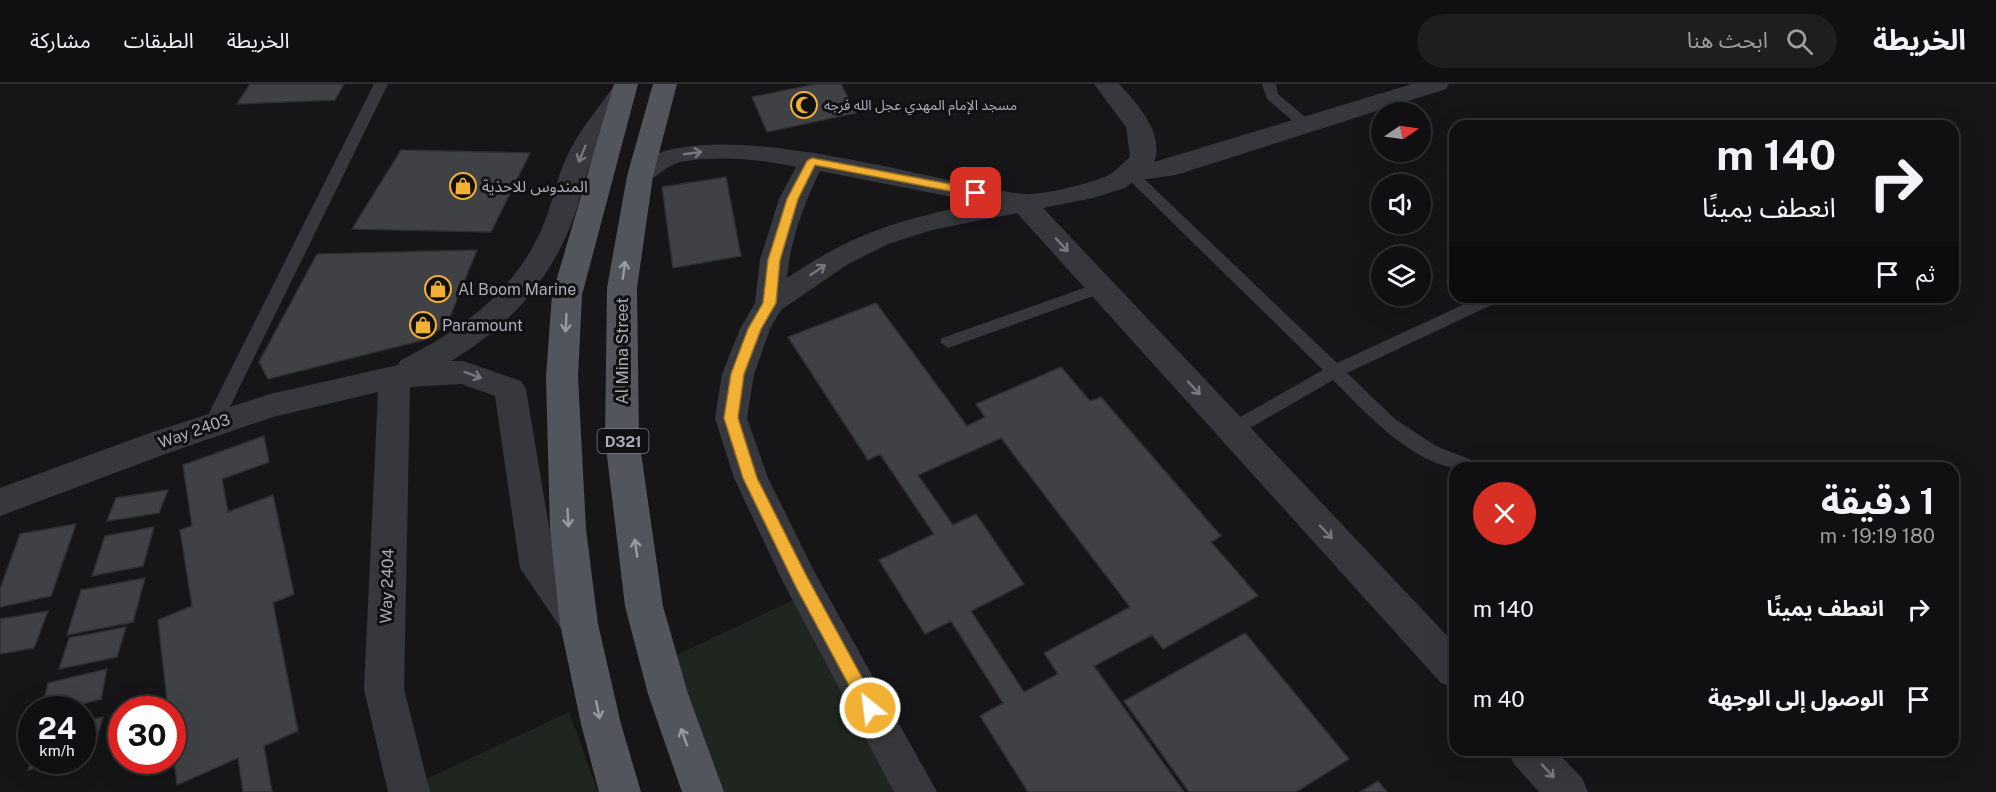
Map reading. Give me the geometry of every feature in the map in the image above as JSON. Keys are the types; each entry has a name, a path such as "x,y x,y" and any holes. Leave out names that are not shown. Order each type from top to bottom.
{"main road":[{"name":"Al Mina Street","path":"665,84 640,176 622,288 622,439 644,606 668,694 703,792"},
{"path":"620,792 601,724 579,624 568,529 562,377 567,295 588,213 626,86"}],"street":[{"path":"916,792 801,582 750,478 731,418 738,374 754,329 770,303 838,257 878,238 928,222 1022,202 1084,192 1116,183 1130,173 1143,160 1145,142 1133,116 1106,84"},
{"path":"1130,173 1167,169 1437,84"},
{"name":"Way 2403","path":"394,377 488,325 516,297 540,262 557,225 583,149 626,86"},
{"path":"640,176 670,156 708,151 777,155 1022,202 1449,665"},
{"path":"770,303 774,260 793,199 812,161"},
{"name":"Way 2403","path":"0,502 270,406 394,377 463,372 510,389 538,568 579,624"},
{"name":"Way 2404","path":"394,377 384,689 409,792"},
{"path":"1534,756 1567,792"}],"lane":[{"path":"212,425 381,84"},
{"path":"1269,84 1272,96 1306,125"},
{"path":"1130,173 1389,424 1430,451 1457,462"},
{"path":"948,342 1101,287"},
{"path":"1232,430 1334,372 1481,303"}],"shaded area":[{"path":"793,600 896,792 724,792 666,660"},
{"path":"569,712 598,792 425,792 422,781"}],"building":[{"path":"250,84 344,84 335,100 237,104"},
{"name":"مسجد الإمام المهدي عجل الله فرجه","path":"816,84 841,84 856,113 767,132 752,97"},
{"path":"401,150 530,153 491,232 352,229"},
{"path":"726,177 741,256 673,268 662,187"},
{"path":"477,250 447,324 424,340 268,379 259,362 317,254"},
{"path":"876,303 967,426 985,417 976,404 1061,367 1090,401 1101,397 1221,536 1211,542 1258,596 1163,649 1152,635 1094,666 1184,792 1028,792 980,716 1003,703 951,621 925,634 879,560 934,534 880,454 868,460 788,337","holes":["1001,438 1130,607 1044,653 1058,674 1024,692 971,611 1024,584 976,514 953,525 918,475"]},
{"path":"264,436 269,462 222,479 228,512 273,495 294,594 273,603 298,731 264,746 272,792 243,792 238,758 177,785 176,774 186,774 186,696 166,696 158,620 192,606 180,530 192,526 183,465"},
{"path":"168,490 159,513 107,521 116,498"},
{"path":"76,524 51,596 0,607 0,589 20,534"},
{"path":"154,527 143,566 92,576 105,536"},
{"path":"145,578 133,622 67,635 81,590"},
{"path":"48,611 34,648 0,654 0,619"},
{"path":"126,627 117,657 59,669 69,638"},
{"path":"1245,633 1349,759 1296,792 1189,792 1124,701"},
{"path":"107,669 101,699 96,700 96,696 45,696 48,683"},
{"path":"103,717 96,741 96,719"},
{"path":"1378,781 1387,792 1360,792"}],"place":[{"name":"مسجد الإمام المهدي عجل الله فرجه","path":"804,105"},
{"name":"المندوس للاحذية","path":"463,186"},
{"name":"Al Boom Marine","path":"438,289"},
{"name":"Paramount","path":"423,325"}],"route":[{"path":"870,708 801,582 750,478 731,418 738,374 754,329 770,303 774,260 793,199 812,161 976,193"}]}
